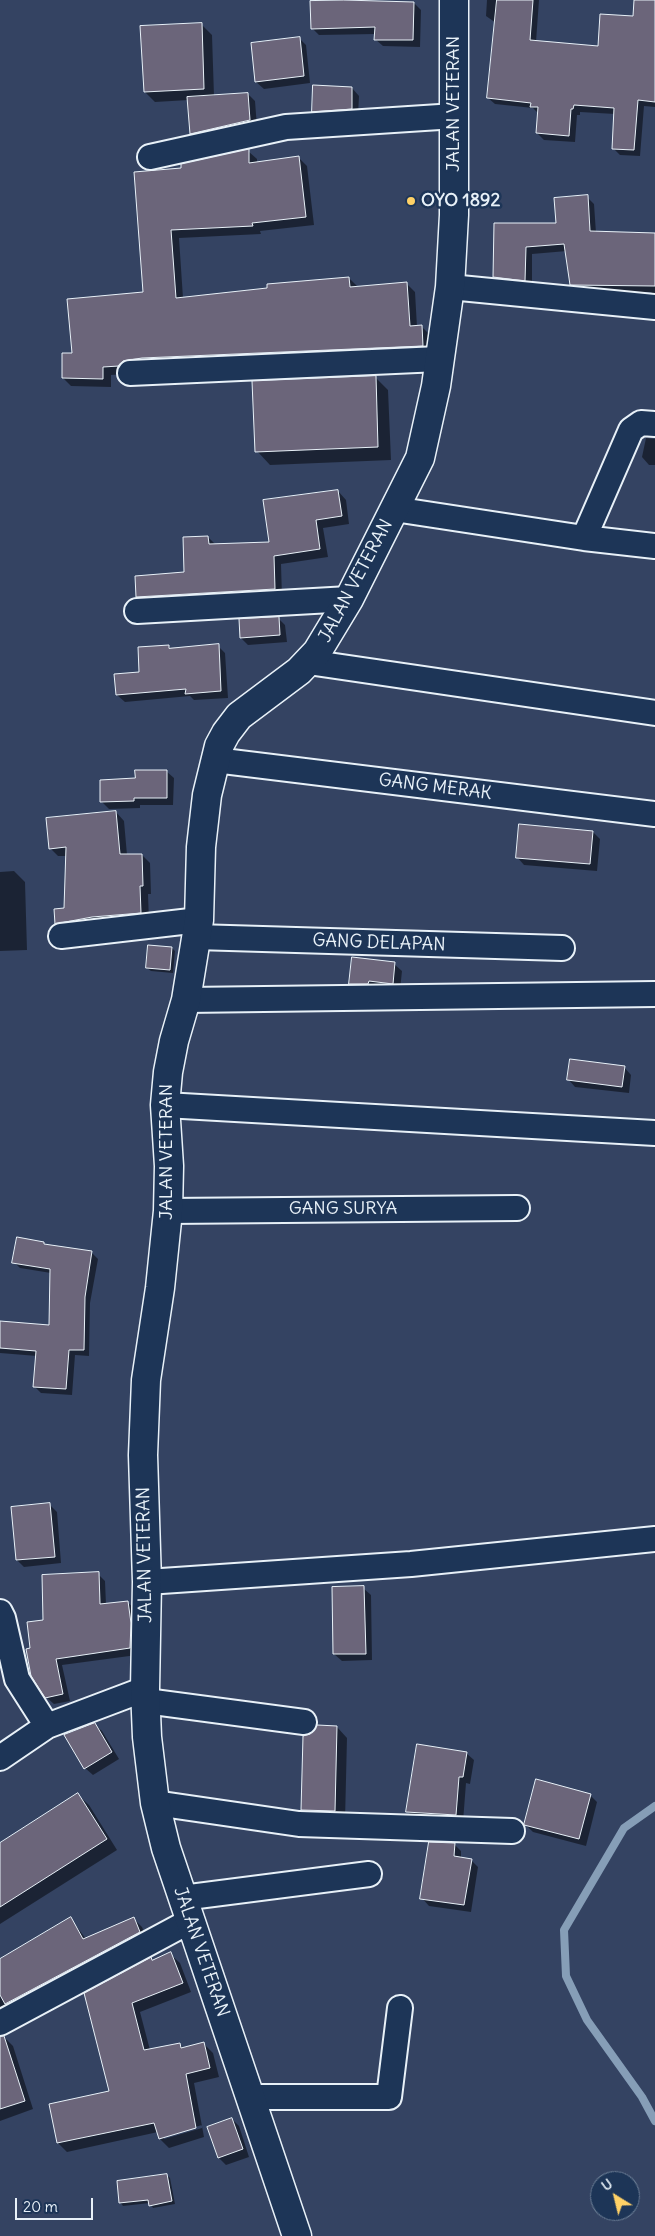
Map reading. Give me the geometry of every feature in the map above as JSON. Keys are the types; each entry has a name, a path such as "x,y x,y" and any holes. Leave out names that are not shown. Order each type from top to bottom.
{"street":[{"name":"JALAN VETERAN","path":"297,2236 166,1848 155,1803 147,1737 147,1582 142,1455 146,1380 164,1260 168,1210 169,1166 165,1106 168,1072 174,1041 186,1000 198,929 201,848 207,795 219,746 230,725 308,662 330,633 420,458 429,420 450,287 454,215 454,0"},
{"path":"150,157 286,127 455,116"},
{"path":"450,287 655,307"},
{"path":"130,373 439,359"},
{"path":"584,538 631,430 641,422 655,424"},
{"path":"394,509 584,538 655,546"},
{"path":"137,611 349,599"},
{"path":"308,662 655,713"},
{"name":"GANG MERAK","path":"215,760 655,814"},
{"name":"GANG DELAPAN","path":"61,936 198,929 562,948"},
{"path":"186,1000 655,994"},
{"path":"165,1106 655,1133"},
{"name":"GANG SURYA","path":"168,1210 517,1208"},
{"path":"147,1582 411,1564 655,1539"},
{"path":"0,1612 4,1618 17,1679 47,1726"},
{"path":"0,1758 47,1726 146,1695 304,1722"},
{"path":"155,1803 300,1824 512,1831"},
{"path":"0,2022 186,1909 369,1874"},
{"path":"251,2097 390,2097 400,2008"}],"building":[{"path":"497,0 533,0 530,40 598,46 600,14 633,16 634,0 655,0 655,102 638,100 634,150 612,149 614,108 574,105 573,109 571,109 569,136 536,133 538,107 530,107 531,103 487,98"},
{"path":"310,1 414,2 413,40 374,40 375,27 311,29"},
{"path":"202,23 204,89 144,92 140,26"},
{"path":"300,37 304,76 255,82 251,43"},
{"path":"313,85 352,87 352,109 312,112"},
{"path":"248,93 250,120 190,134 187,97"},
{"path":"249,149 249,163 299,156 306,217 252,223 253,226 171,230 176,298 267,288 267,284 349,277 350,287 407,282 410,326 422,325 423,346 142,358 123,361 119,366 103,367 103,379 62,378 62,353 72,353 67,299 143,292 134,172 181,168 181,164"},
{"path":"588,195 590,231 655,233 655,286 570,285 564,244 526,247 525,281 493,277 494,223 556,223 554,198"},
{"path":"376,376 378,447 255,452 252,381"},
{"path":"338,490 342,516 316,520 320,549 274,556 275,589 136,597 135,576 184,572 183,537 208,536 209,544 269,542 263,500"},
{"path":"279,617 280,635 240,638 239,619"},
{"path":"219,644 221,691 185,694 186,689 116,695 114,674 139,672 138,647 169,645 169,648"},
{"path":"135,770 167,770 167,798 134,798 134,801 100,802 100,780 135,778"},
{"path":"116,811 120,854 142,854 143,886 140,886 141,913 92,917 55,924 54,909 64,908 66,847 49,849 46,818"},
{"path":"519,824 593,831 590,864 516,858"},
{"path":"148,945 172,947 170,970 146,968"},
{"path":"352,957 395,962 393,984 369,981 368,984 349,984"},
{"path":"570,1059 625,1066 622,1087 567,1080"},
{"path":"17,1237 44,1242 44,1244 92,1251 85,1297 84,1350 69,1350 66,1389 33,1387 36,1351 0,1348 0,1321 49,1325 50,1269 12,1263"},
{"path":"50,1503 55,1557 16,1560 11,1507"},
{"path":"99,1572 100,1604 128,1601 131,1623 130,1648 56,1659 63,1694 45,1698 31,1676 26,1649 30,1648 27,1622 43,1620 42,1575"},
{"path":"364,1586 366,1654 333,1654 332,1587"},
{"path":"95,1723 112,1752 84,1769 64,1735"},
{"path":"317,1725 337,1726 335,1811 301,1810 303,1736 310,1734"},
{"path":"417,1744 467,1752 463,1777 459,1777 456,1815 406,1812"},
{"path":"536,1779 591,1794 579,1839 524,1825"},
{"path":"78,1793 107,1839 0,1907 0,1843"},
{"path":"429,1842 455,1843 454,1856 472,1859 464,1905 420,1899"},
{"path":"71,1917 83,1939 134,1917 140,1932 5,2004 0,1995 0,1959"},
{"path":"171,1952 183,1983 132,2003 144,2050 180,2043 181,2048 204,2042 210,2068 186,2074 196,2128 159,2139 154,2123 57,2143 49,2104 109,2091 84,1993 151,1957 152,1960"},
{"path":"4,2036 25,2101 0,2109 0,2037"},
{"path":"232,2118 243,2149 218,2158 207,2127"},
{"path":"167,2174 172,2201 149,2206 148,2200 119,2203 117,2181"}],"waterway":[{"path":"655,1806 624,1828 564,1930 566,1976 587,2020 642,2097 655,2121"}],"place":[{"name":"OYO 1892","path":"411,201"}]}
